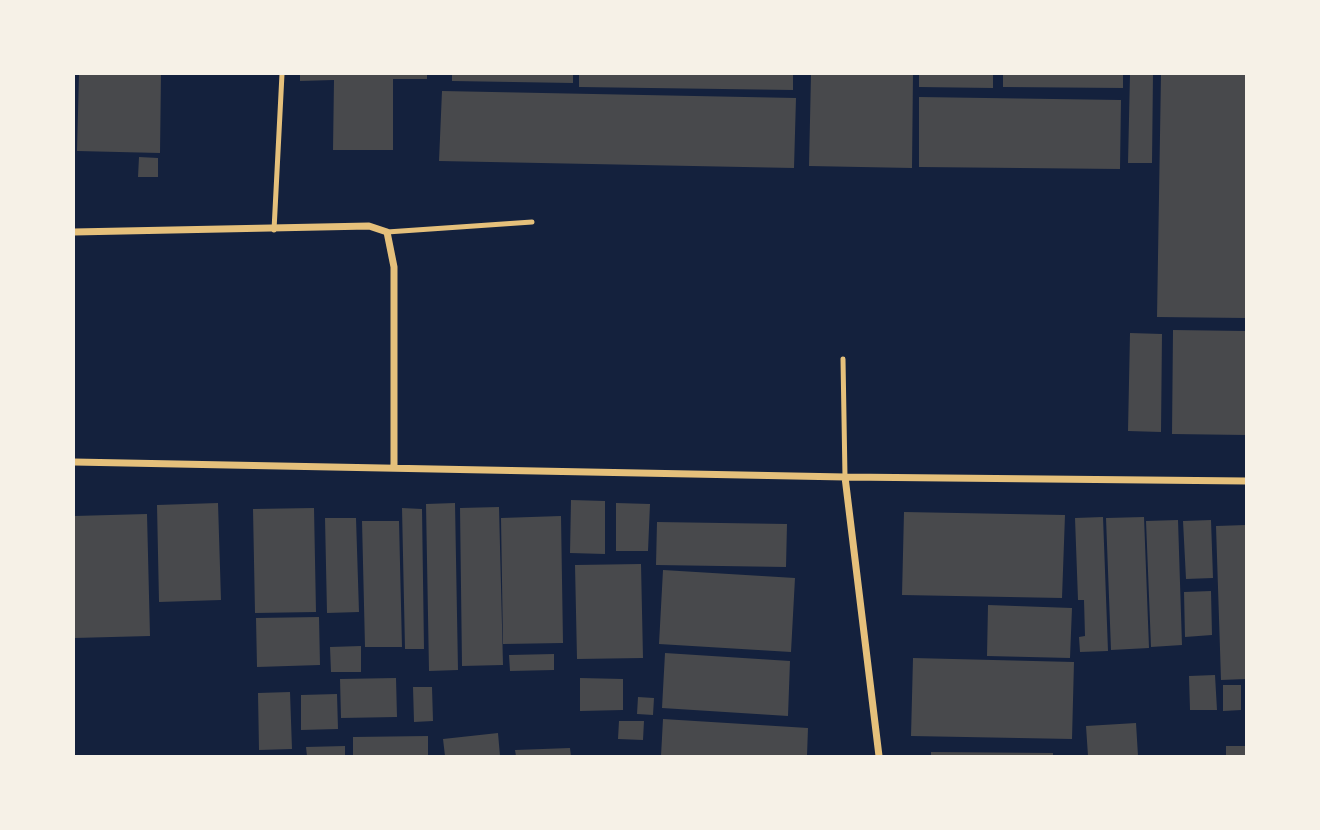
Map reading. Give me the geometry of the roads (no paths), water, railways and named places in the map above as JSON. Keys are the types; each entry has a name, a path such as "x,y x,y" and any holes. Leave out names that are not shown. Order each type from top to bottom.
{"street":[{"path":"74,232 369,226 387,232 394,267 394,466"},
{"path":"74,462 394,466 845,477 1247,481"},
{"path":"845,477 879,757"}],"lane":[{"path":"274,230 282,74"},
{"path":"387,232 533,222"},
{"path":"843,359 845,477"}]}
